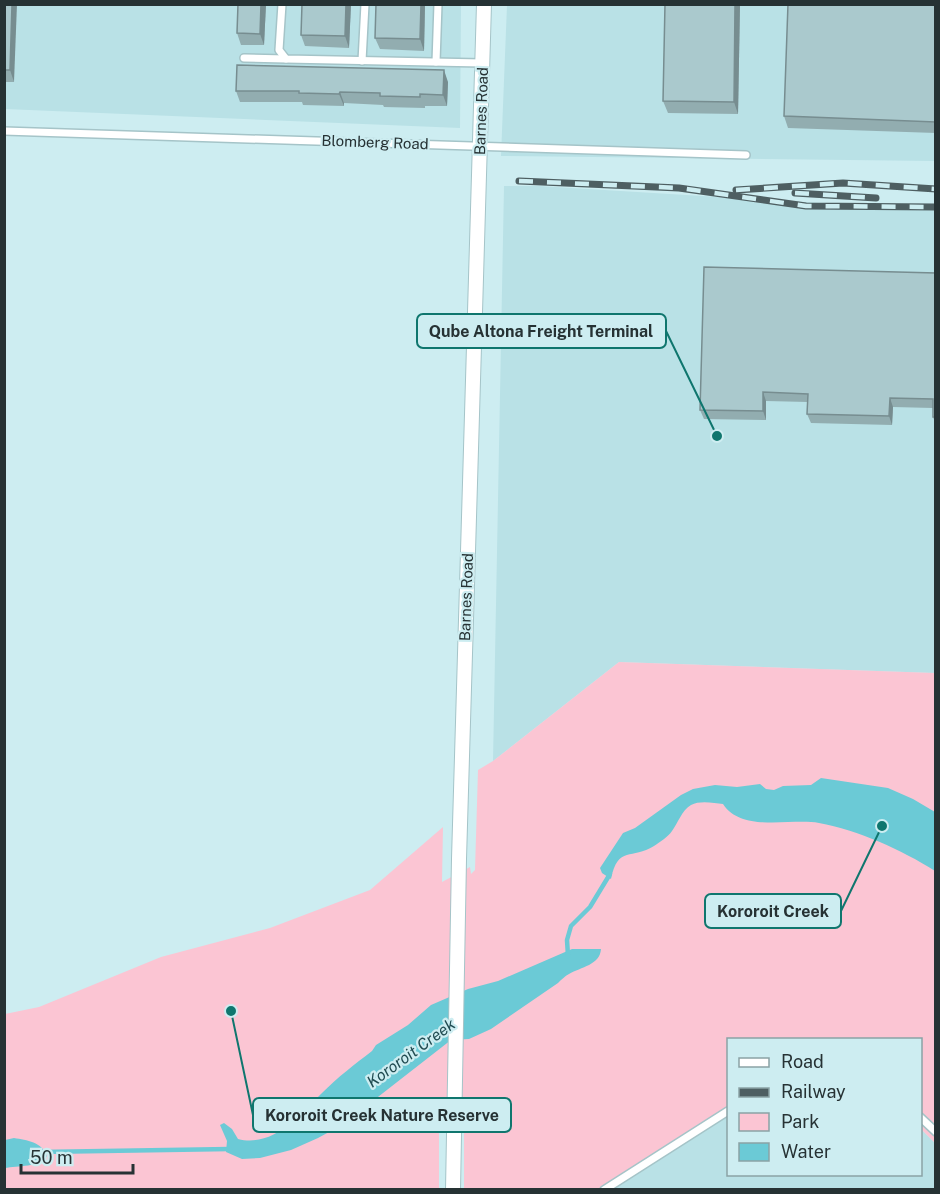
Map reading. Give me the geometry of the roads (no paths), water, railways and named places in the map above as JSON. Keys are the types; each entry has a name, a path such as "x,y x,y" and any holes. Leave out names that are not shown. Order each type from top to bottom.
{"street":[{"name":"Barnes Road","path":"453,1190 459,867 484,4"}],"lane":[{"path":"282,4 279,50 286,59"},
{"path":"362,61 365,4"},
{"path":"436,62 438,4"},
{"path":"244,58 482,63"},
{"name":"Blomberg Road","path":"4,131 746,154"},
{"path":"604,1190 727,1112"},
{"path":"922,1118 936,1132"}],"water":[{"path":"821,778 888,788 935,812 935,871 894,848 849,830 819,823 742,819 731,813 723,804 703,802 688,807 670,833 659,843 646,850 622,857 614,868 611,879 602,873 600,868 623,833 635,828 693,789 715,785 737,787 760,784 766,789 774,790 783,786 811,785"},
{"name":"Kororoit Creek","path":"572,949 601,949 594,962 568,975 491,1029 469,1039 451,1040 342,1125 291,1150 260,1158 242,1159 226,1152 227,1141 220,1125 224,1123 232,1129 238,1139 251,1141 274,1134 295,1120 376,1045 408,1025 431,1005 468,989 498,981"},
{"path":"14,1138 38,1145 47,1156 44,1160 34,1164 5,1168 5,1140"}],"waterway":[{"name":"Kororoit Creek","path":"568,956 567,940 571,926 590,907 610,874"},
{"name":"Kororoit Creek","path":"40,1152 230,1149"}],"railway":[{"path":"519,181 679,188 806,206 936,207"},
{"path":"736,190 843,183 936,189"},
{"path":"795,193 876,198"}],"place":[{"name":"Qube Altona Freight Terminal","path":"717,436"},
{"name":"Kororoit Creek","path":"882,826"},
{"name":"Kororoit Creek Nature Reserve","path":"231,1011"}]}
